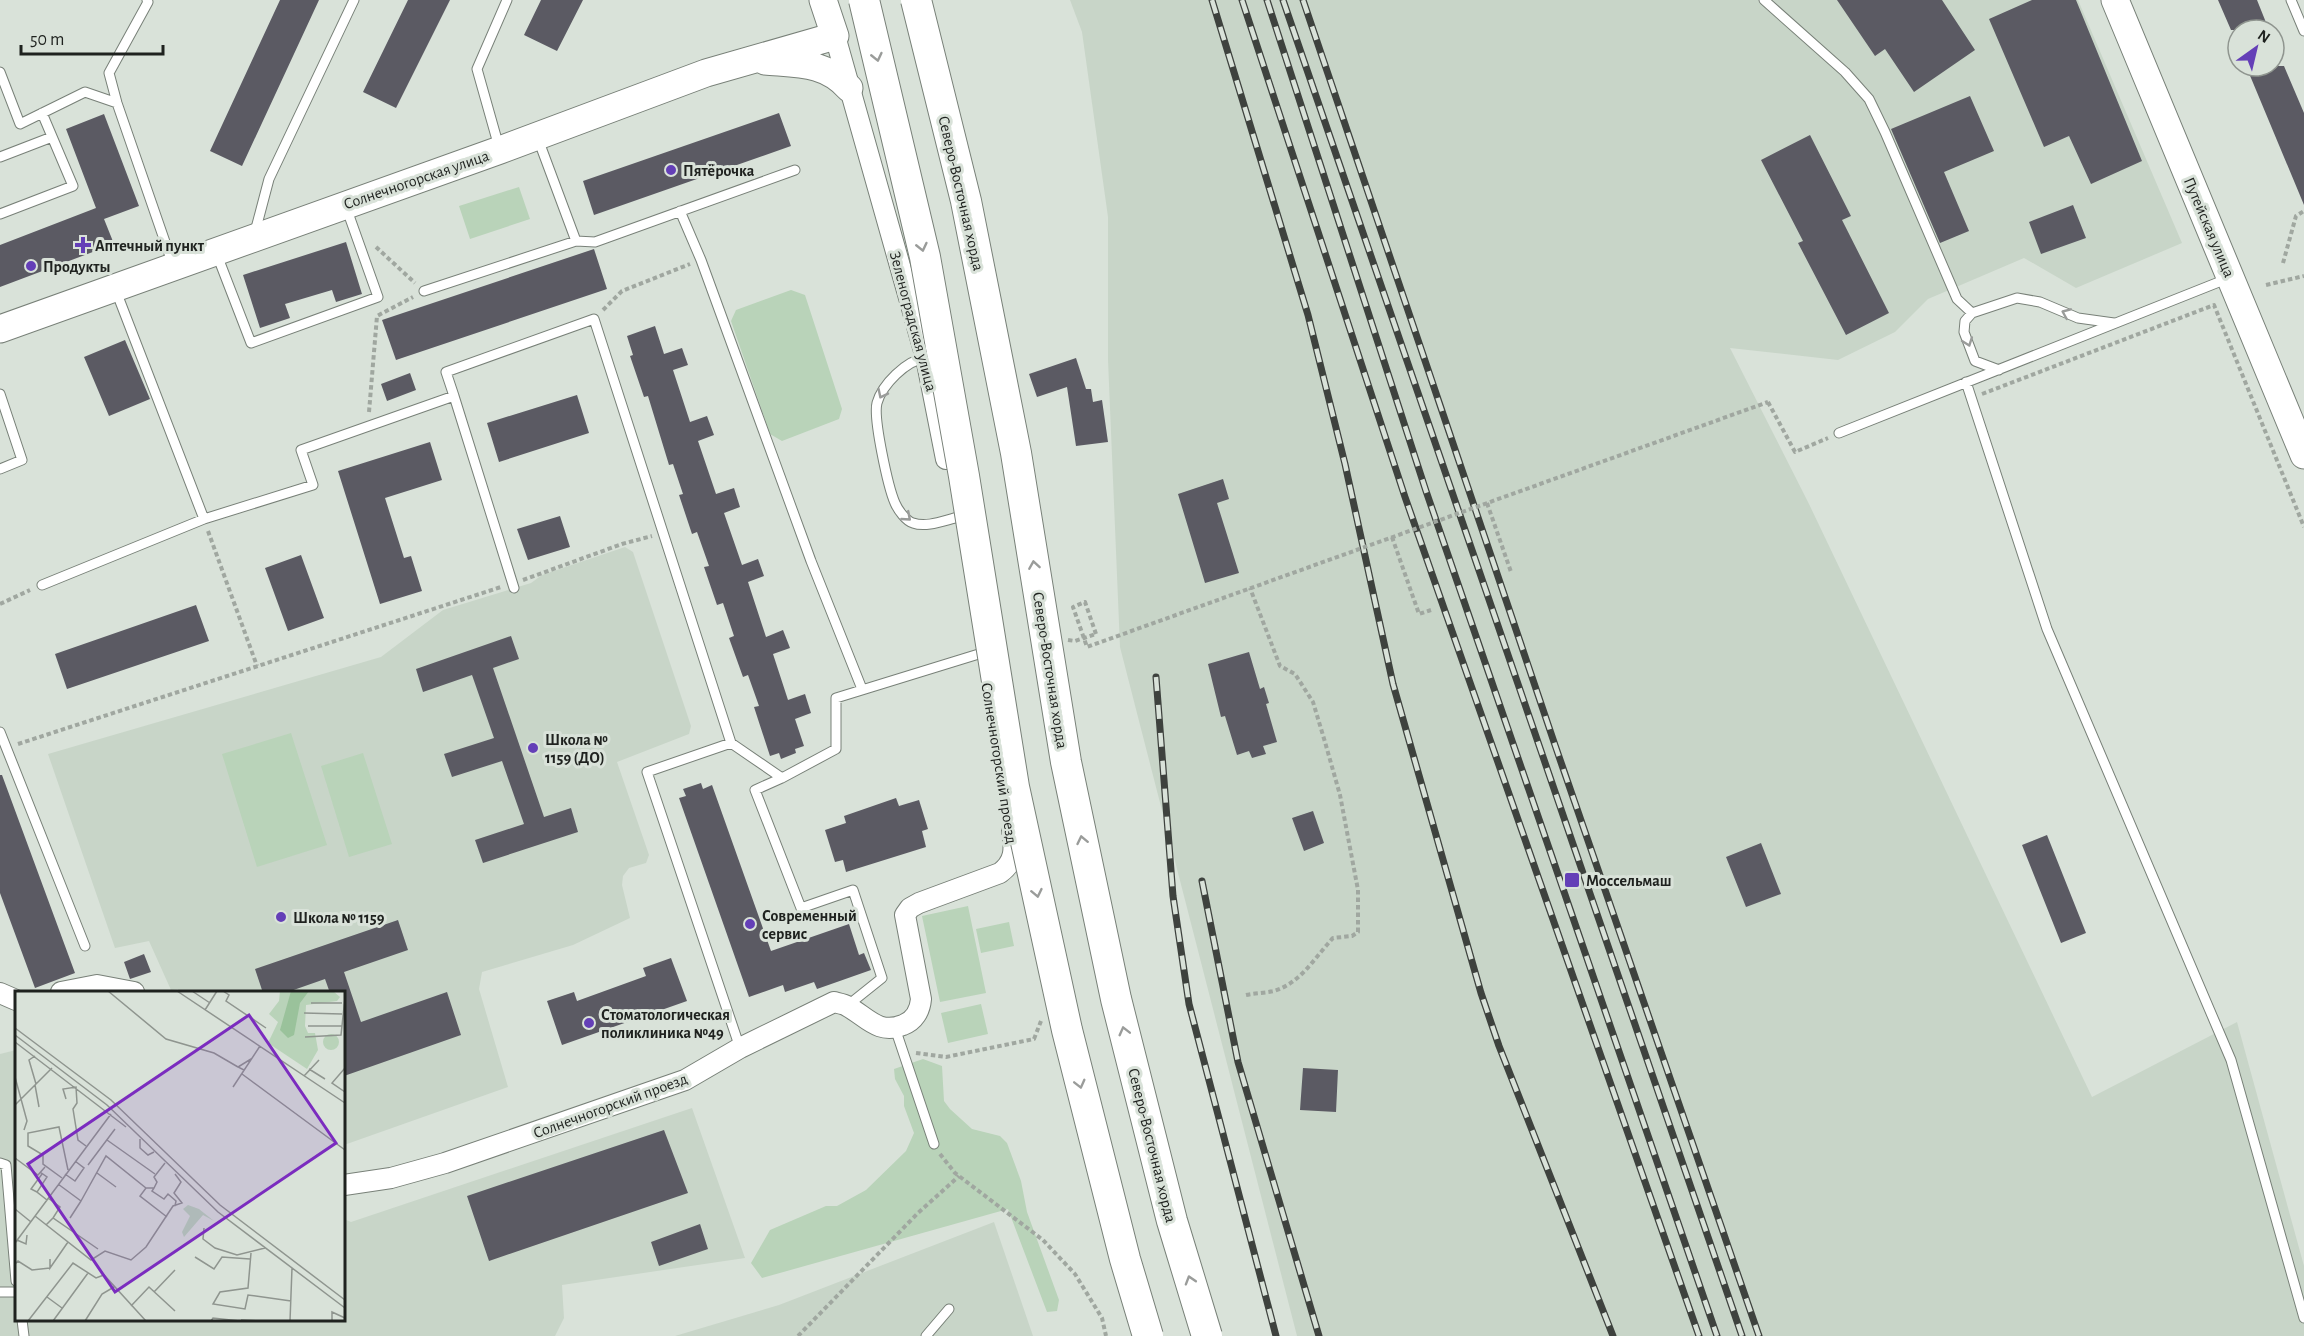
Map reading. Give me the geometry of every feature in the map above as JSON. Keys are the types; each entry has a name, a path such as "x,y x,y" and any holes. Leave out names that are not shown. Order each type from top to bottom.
{"main road":[{"path":"864,0 925,257 964,476 1014,788 1067,1030 1122,1247 1148,1336"},
{"name":"Северо-Восточная хорда","path":"916,0 966,201 1016,453 1066,762 1116,999 1172,1221 1207,1336"}],"street":[{"name":"Зеленоградская улица","path":"824,0 926,358 958,517 981,651"},
{"name":"Путейская улица","path":"2115,0 2304,454"},
{"name":"Солнечногорская улица","path":"0,329 254,237 349,215 537,136 706,74 835,36"},
{"path":"752,60 824,68 835,74 849,88"},
{"name":"Солнечногорский проезд","path":"895,1028 908,1023 920,1010 921,999 905,915 910,908 919,903 1000,873 1007,868 1013,857 1014,845 981,651"},
{"path":"70,991 97,985 125,991"},
{"path":"0,993 15,1000"},
{"name":"Солнечногорский проезд","path":"345,1185 391,1178 445,1163 685,1080 740,1048 834,1002 847,1006"},
{"path":"847,1006 874,1026 895,1028"}],"lane":[{"path":"147,0 148,2 109,74 174,266"},
{"path":"254,237 269,179 354,0"},
{"path":"500,150 477,69 507,0"},
{"path":"1764,0 1845,72 1869,99 1957,300 1972,313"},
{"path":"2291,0 2304,31"},
{"path":"0,72 20,124 85,92 117,103"},
{"path":"0,214 73,186 42,113"},
{"path":"537,136 576,241"},
{"path":"0,157 52,137"},
{"path":"424,291 576,241 595,242 795,170"},
{"path":"680,211 701,260 811,561 862,689"},
{"path":"216,251 251,343 378,297 349,215"},
{"path":"1839,433 2231,278"},
{"path":"114,287 204,519"},
{"path":"1999,370 1975,361 1964,332 1965,321 1972,313 2017,298 2040,302 2078,318 2116,323"},
{"path":"514,586 447,372 594,319 731,743 782,778"},
{"path":"926,358 917,359 886,385 877,404 877,427 895,503 902,514 913,523 934,523 958,517"},
{"path":"1966,382 2047,629 2231,1060 2304,1318"},
{"path":"0,394 22,460 0,469"},
{"path":"42,585 204,519 313,485 301,450 454,396"},
{"path":"847,1006 882,978 854,890 801,908 755,790 836,749 836,698 981,651"},
{"path":"0,732 3,748 85,946"},
{"path":"731,743 647,772 740,1048"},
{"path":"895,1028 936,1148"},
{"path":"0,1163 6,1165 15,1269"},
{"path":"926,1336 949,1309"},
{"path":"22,1321 24,1336"}],"path":[{"path":"2283,263 2296,216 2304,211"},
{"path":"349,215 424,291 377,316 368,426"},
{"path":"594,319 622,291 701,260"},
{"path":"2266,285 2304,276"},
{"path":"1971,398 2214,305 2304,527"},
{"path":"1096,634 1085,602 1073,607 1087,647 1768,402 1795,452 1827,438"},
{"path":"1487,503 1511,572"},
{"path":"204,519 257,666"},
{"path":"3,748 514,586 622,544 661,532"},
{"path":"1392,537 1419,614 1431,610"},
{"path":"0,604 42,585"},
{"path":"1246,994 1275,991 1286,986 1304,974 1333,938 1352,936 1358,932 1358,890 1340,795 1313,702 1295,674 1280,666 1250,588"},
{"path":"936,1148 959,1176 1043,1240 1075,1274 1102,1318 1106,1336"},
{"path":"798,1336 918,1213 959,1176"}],"shaded area":[{"path":"1070,0 2078,0 2182,243 2076,288 2024,258 1928,299 1895,332 1838,360 1730,348 1809,504 2092,1097 2237,1022 2304,1266 2304,1336 1297,1336 1120,647 1108,360 1108,217 1082,32"},
{"path":"625,547 633,552 691,726 689,734 617,762 649,855 646,863 629,868 623,876 622,885 630,918 573,945 482,972 479,989 508,1087 345,1145 345,991 171,990 149,941 115,948 48,754 381,657 443,610 531,583 542,575"},
{"path":"15,1050 15,1321 345,1321 345,1219 351,1222 692,1108 745,1258 562,1285 564,1318 555,1336 0,1336 0,1054"},
{"path":"994,1222 1033,1336 675,1336 779,1305"}],"green space":[{"path":"519,187 530,219 470,239 459,206"},
{"path":"791,290 805,295 842,409 839,419 782,441 770,434 731,321 736,310"},
{"path":"291,733 327,845 257,867 222,754"},
{"path":"363,753 392,844 349,857 321,766"},
{"path":"968,906 986,993 940,1002 922,916"},
{"path":"1009,922 1014,946 981,953 976,929"},
{"path":"981,1004 988,1034 948,1043 941,1013"},
{"path":"923,1059 942,1066 944,1101 950,1109 972,1129 1000,1136 1007,1143 1021,1181 1027,1212 1059,1300 1057,1311 1047,1312 1008,1209 762,1278 751,1263 770,1230 826,1206 837,1206 866,1190 906,1151 914,1133 904,1106 904,1096 895,1079 894,1069"}],"building":[{"path":"280,0 319,0 242,166 210,151"},
{"path":"408,0 450,0 396,108 363,92"},
{"path":"541,0 583,0 557,51 524,35"},
{"path":"1837,0 1942,0 1975,50 1914,92 1885,49 1875,56"},
{"path":"2032,0 2076,0 2142,161 2091,184 2069,136 2044,147 1989,19"},
{"path":"2218,0 2257,0 2264,18 2226,18"},
{"path":"2286,71 2304,113 2304,205 2251,78 2286,78"},
{"path":"1970,96 1994,151 1944,172 1969,231 1940,243 1891,129"},
{"path":"779,113 791,146 594,215 583,181"},
{"path":"104,114 139,206 104,219 114,244 0,287 0,245 96,208 66,129"},
{"path":"1810,135 1851,216 1842,220 1889,313 1846,335 1798,243 1803,241 1761,160"},
{"path":"2073,205 2086,238 2041,254 2029,222"},
{"path":"346,242 362,294 336,302 332,290 285,304 290,318 260,328 243,275"},
{"path":"594,249 607,289 396,360 382,320"},
{"path":"655,326 664,354 682,348 688,365 673,370 690,422 707,416 714,435 698,441 716,494 734,488 740,507 724,513 742,565 758,559 764,576 748,582 766,637 783,630 790,648 773,654 788,700 805,694 811,713 795,719 804,746 795,749 796,753 781,759 779,753 770,756 754,707 759,706 748,675 743,677 729,638 734,636 723,603 717,605 704,567 709,566 697,532 692,534 679,495 683,494 673,464 669,465 648,396 644,397 630,356 633,355 627,336"},
{"path":"125,340 150,399 109,416 84,357"},
{"path":"1076,358 1086,389 1091,389 1093,402 1102,400 1108,442 1076,446 1067,387 1037,397 1029,374"},
{"path":"410,373 416,390 387,401 381,384"},
{"path":"577,395 589,433 499,462 487,423"},
{"path":"430,442 442,480 385,498 404,558 411,556 422,591 380,604 338,471"},
{"path":"1223,479 1229,499 1217,503 1239,573 1205,583 1178,494"},
{"path":"560,516 570,547 528,560 517,529"},
{"path":"301,555 324,618 288,631 265,568"},
{"path":"196,605 209,641 67,689 55,654"},
{"path":"511,636 519,659 493,668 544,817 571,808 578,832 483,863 475,840 524,824 502,761 452,777 444,754 494,738 472,675 423,692 416,669"},
{"path":"1249,652 1260,689 1264,687 1269,703 1266,704 1277,742 1263,746 1266,754 1252,758 1249,751 1237,755 1225,716 1221,717 1208,664"},
{"path":"0,775 2,775 75,973 35,988 0,893"},
{"path":"701,783 703,789 712,785 771,951 849,924 859,955 864,953 871,970 817,989 814,982 785,992 783,985 749,997 679,798 686,796 683,789"},
{"path":"896,798 899,806 919,800 928,829 922,831 926,847 846,872 843,860 835,862 825,830 846,823 844,816"},
{"path":"1313,811 1324,843 1304,851 1292,818"},
{"path":"2047,835 2086,933 2061,943 2022,845"},
{"path":"1761,843 1781,894 1746,907 1726,857"},
{"path":"398,920 408,950 344,972 361,1022 447,992 461,1035 345,1076 345,991 329,991 325,979 291,991 262,991 255,969"},
{"path":"144,954 151,972 130,979 124,962"},
{"name":"Стоматологическая поликлиника №49","path":"671,958 687,1001 562,1045 547,1001 574,992 577,1001 646,976 643,968"},
{"path":"1303,1068 1338,1070 1336,1112 1300,1110"},
{"path":"664,1130 688,1193 489,1261 467,1196"},
{"path":"700,1224 708,1249 659,1266 651,1242"}],"railway":[{"path":"1212,0 1308,315 1345,464 1393,684 1481,993 1499,1046 1613,1336"},
{"path":"1242,0 1405,497 1699,1336"},
{"path":"1267,0 1426,491 1717,1336"},
{"path":"1283,0 1742,1336"},
{"path":"1303,0 1555,745 1759,1336"},
{"path":"1156,677 1173,896 1189,1004 1276,1336"},
{"path":"1202,881 1238,1062 1319,1336"}],"place":[{"name":"Пятёрочка","path":"671,170"},
{"name":"Аптечный пункт","path":"83,245"},
{"name":"Продукты","path":"31,266"},
{"name":"Школа № 1159 (ДО)","path":"533,748"},
{"name":"Моссельмаш","path":"1572,880"},
{"name":"Школа № 1159","path":"281,917"},
{"name":"Современный сервис","path":"750,924"},
{"name":"Стоматологическая поликлиника №49","path":"589,1023"}]}
